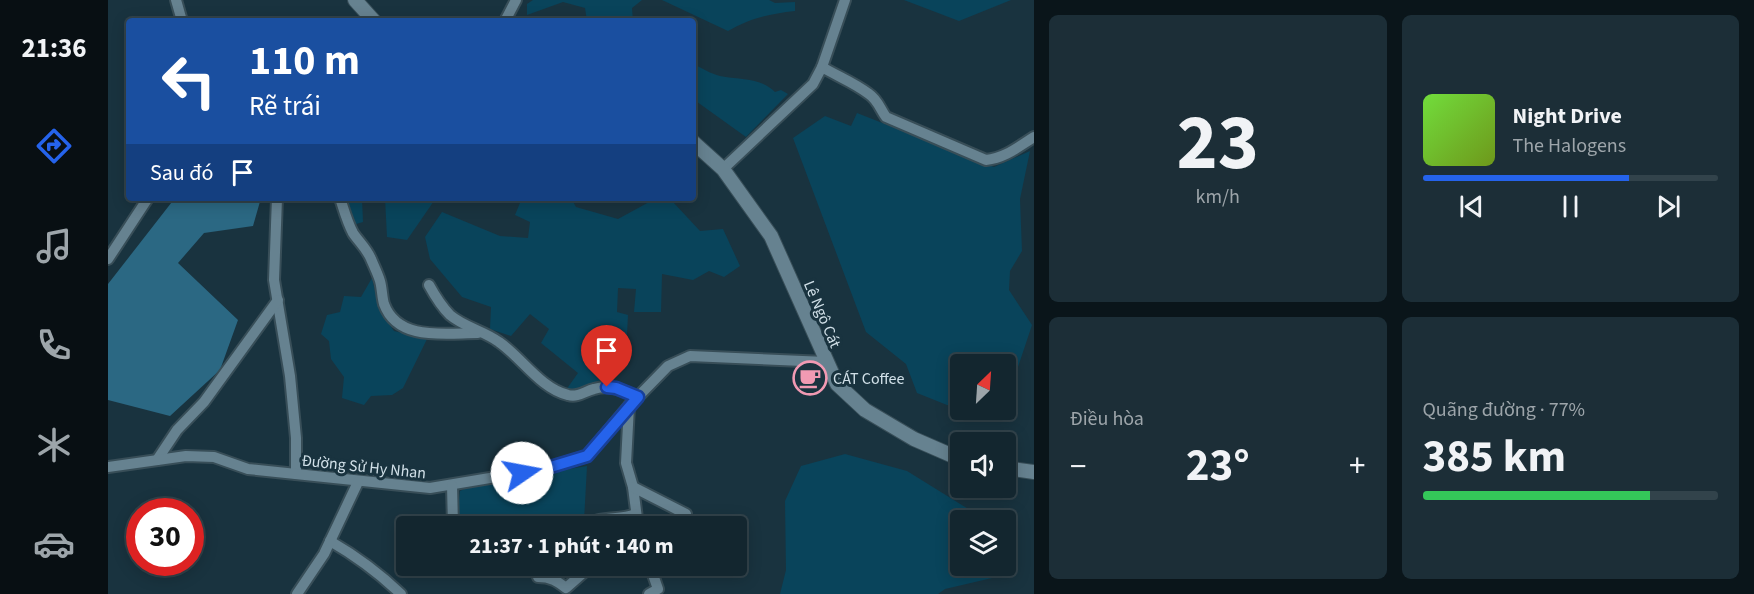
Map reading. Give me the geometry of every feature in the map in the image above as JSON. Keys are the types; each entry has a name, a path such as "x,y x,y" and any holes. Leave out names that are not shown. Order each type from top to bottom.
{"street":[{"path":"176,0 181,18"},
{"path":"356,0 369,18"},
{"path":"507,18 516,0"},
{"path":"723,169 813,84 822,67 845,0"},
{"path":"822,67 869,94 878,103 886,117 986,160 1006,155 1034,137"},
{"name":"Lê Ngô Cát","path":"696,145 723,169 771,236 837,384 865,410 914,439 950,455"},
{"path":"108,259 146,201"},
{"path":"277,201 274,280 290,376 296,438 296,474"},
{"path":"341,201 354,233 372,260 380,281 384,303 392,319 406,329 438,334 482,332"},
{"path":"429,285 451,316 499,342 558,392 570,396 580,395 592,389 607,387 616,388 638,397"},
{"path":"157,460 177,430 204,402 278,300"},
{"name":"Đường Sử Hy Nhan","path":"108,467 186,456 214,457 248,469 430,488 544,469 587,456 629,406 668,366 690,356 826,362"},
{"path":"629,406 626,463 633,487 635,514 629,516"},
{"path":"1016,470 1034,472"},
{"path":"297,594 330,541 358,482"},
{"path":"452,484 453,516"},
{"path":"633,487 687,514"},
{"path":"330,541 352,554 401,594"},
{"path":"538,576 538,578 547,577 556,580 568,591 582,576"},
{"path":"649,594 658,589 653,576"}],"shaded area":[{"path":"533,0 642,0 632,8 633,18 587,18 585,8 563,2 527,15 527,4"},
{"path":"662,0 795,2 795,11 760,17 728,31"},
{"path":"904,0 1011,0 959,21"},
{"path":"696,65 717,75 756,81 775,92 781,90 788,94 746,137 696,101"},
{"path":"857,113 994,167 1030,151 1020,199 1022,251 1010,271 1009,290 1032,325 1016,373 1016,354 950,354 950,405 947,405 917,393 906,364 866,332 793,138 825,116 851,126"},
{"path":"173,201 260,201 253,226 204,233 178,263 238,320 220,370 170,416 108,400 108,284"},
{"path":"347,201 362,201 363,222 356,224"},
{"path":"385,201 434,201 407,240 387,237"},
{"path":"521,201 573,201 576,207 618,219 651,201 673,202 700,231 723,229 740,266 724,277 709,271 693,280 662,274 661,312 634,312 636,289 618,288 617,312 628,315 626,354 614,380 577,391 566,390 578,373 541,343 549,329 530,314 511,336 490,329 491,307 462,297 430,259 425,237 442,212 500,236 528,238 530,222 515,215"},
{"path":"372,278 379,309 394,331 427,339 403,388 392,395 371,396 364,405 342,398 344,377 331,359 329,341 321,334 327,315 340,312 344,296 361,297"},
{"path":"845,454 907,471 970,510 950,510 950,576 1001,576 945,589 938,594 780,594 786,570 785,501 801,466"},
{"path":"587,466 584,516 457,516 460,491 474,485"}],"place":[{"name":"CÁT Coffee","path":"810,378"}],"route":[{"path":"522,473 544,469 590,454 638,397 616,388 607,387"}]}
